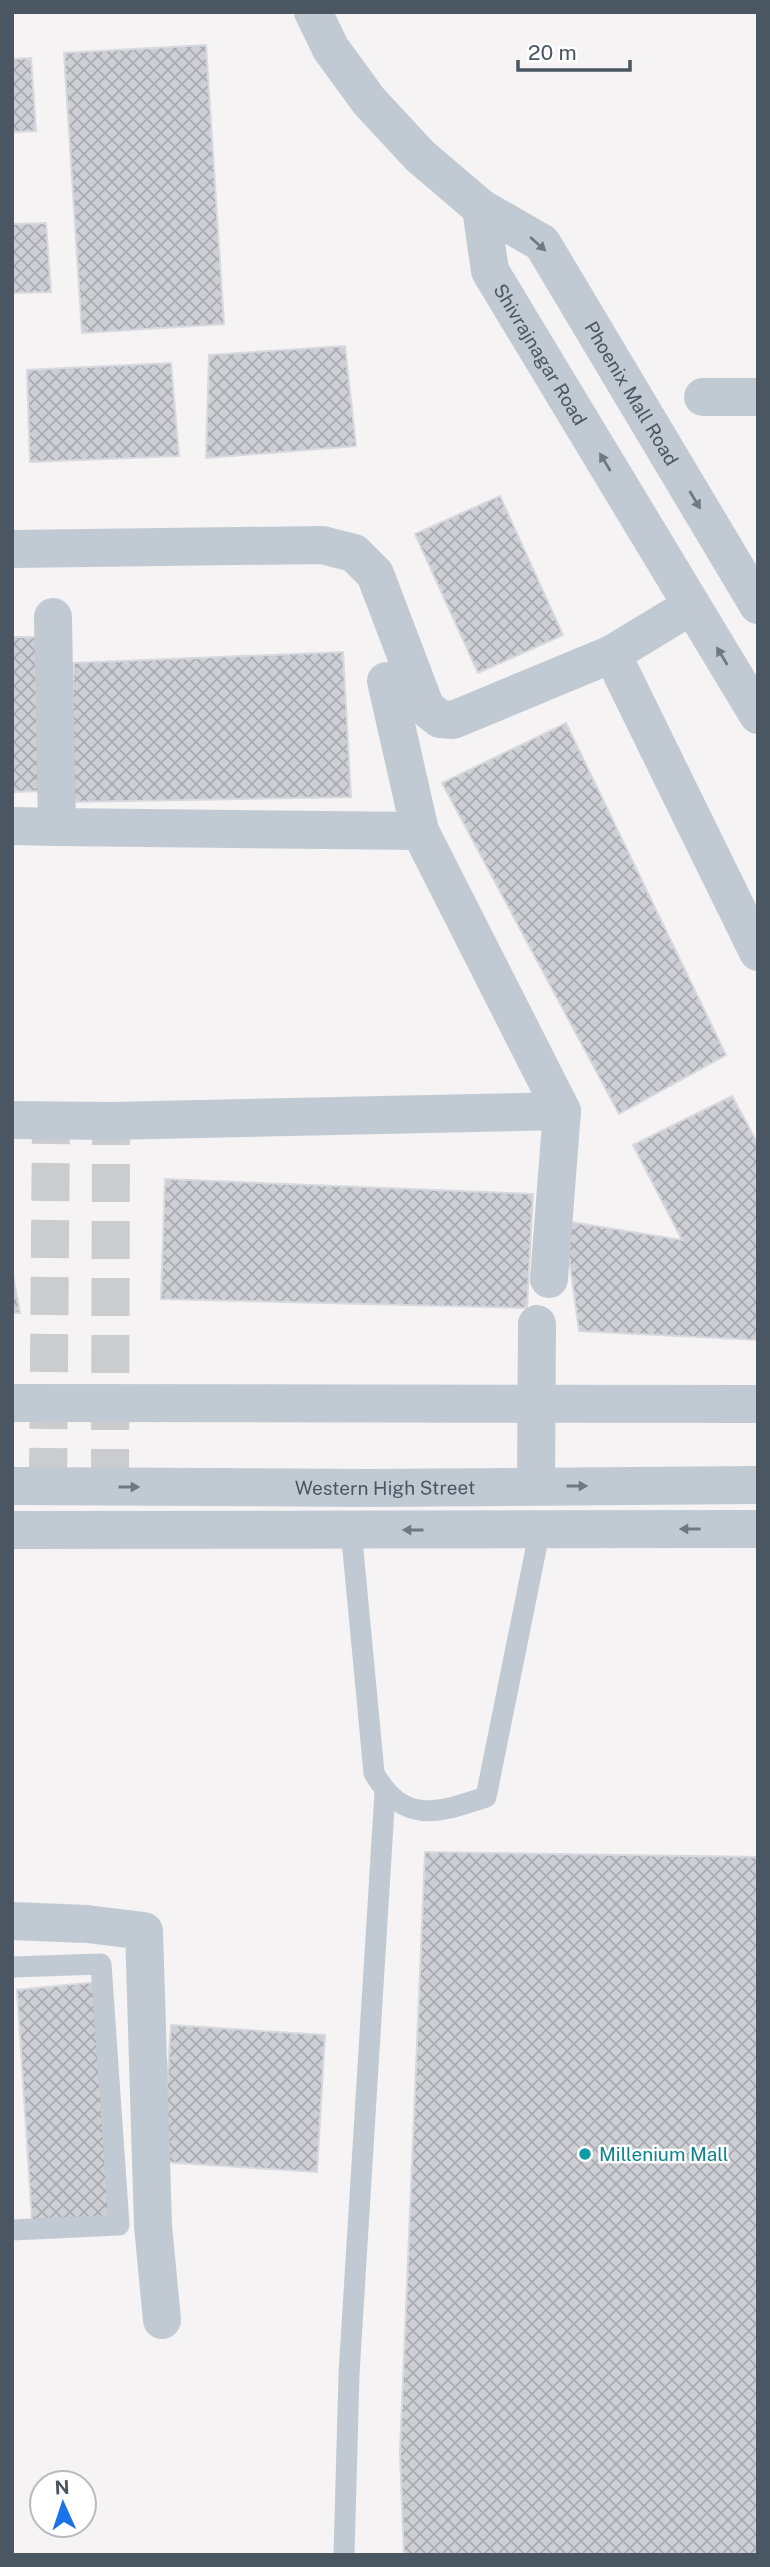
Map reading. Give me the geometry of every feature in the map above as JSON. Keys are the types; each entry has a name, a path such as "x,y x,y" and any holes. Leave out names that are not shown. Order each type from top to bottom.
{"street":[{"path":"313,12 331,49 369,101 420,156 481,208"},
{"name":"Phoenix Mall Road","path":"481,208 542,243 758,605"},
{"name":"Shivrajnagar Road","path":"481,208 490,271 758,715"},
{"path":"703,397 758,397"},
{"path":"12,549 323,545 354,552 376,574 426,708 440,719 453,720 612,654 691,606"},
{"path":"53,617 57,827"},
{"path":"612,654 758,952"},
{"path":"386,681 420,831 562,1111 548,1279"},
{"path":"12,827 420,831"},
{"path":"12,1120 111,1121 562,1111"},
{"path":"536,1486 537,1324"},
{"path":"12,1403 758,1404"},
{"name":"Western High Street","path":"12,1486 758,1485"},
{"path":"74,1486 74,1530"},
{"path":"456,1487 456,1530"},
{"path":"12,1530 758,1529"},
{"path":"12,1921 87,1924 144,1931 153,2226 162,2320"}],"lane":[{"path":"351,1530 374,1773 385,1792 405,1808 444,1811 486,1797 540,1530"},
{"path":"344,2555 349,2374 385,1792"},
{"path":"12,1967 101,1964 119,2225 12,2231"}],"building":[{"path":"206,45 224,324 82,333 64,53"},
{"path":"31,58 36,131 12,132 12,59"},
{"path":"46,223 51,292 12,293 12,224"},
{"path":"345,346 356,446 206,458 209,355"},
{"path":"171,363 179,456 30,462 27,370"},
{"path":"500,496 563,635 478,673 415,534"},
{"path":"12,637 41,637 42,791 12,792"},
{"path":"343,652 351,797 68,802 74,663"},
{"path":"566,723 726,1055 619,1114 442,783"},
{"path":"732,1096 758,1144 758,1340 579,1331 564,1221 682,1240 633,1145"},
{"path":"165,1179 533,1194 527,1308 161,1299"},
{"path":"12,1270 20,1313 12,1313"},
{"name":"Millenium Mall","path":"425,1852 758,1857 758,2555 404,2555 400,2452"},
{"path":"96,1982 110,2218 32,2220 17,1990"},
{"path":"171,2025 325,2035 317,2172 162,2162"}],"tunnel":[{"path":"48,1486 51,1120"},
{"path":"110,1487 111,1121"}],"place":[{"name":"Millenium Mall","path":"585,2154"}]}
